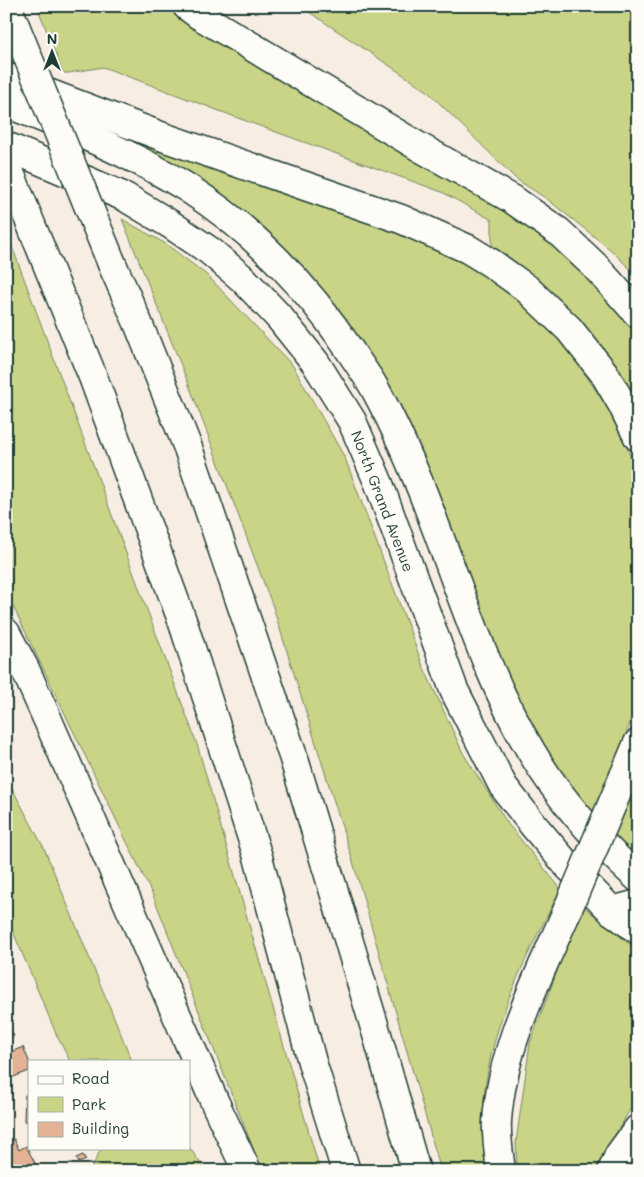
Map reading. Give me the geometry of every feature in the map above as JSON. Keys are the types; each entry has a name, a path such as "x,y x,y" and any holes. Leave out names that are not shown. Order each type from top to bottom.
{"main road":[{"path":"187,6 421,148 512,199 559,232 595,266 638,314"},
{"path":"11,15 188,448 294,759 416,1171"},
{"path":"6,77 166,138 401,219 468,249 526,288 569,329 604,373 638,437"},
{"path":"6,104 102,142 143,162 187,188 237,224 302,286 331,322 373,386 402,443 488,664 531,752 576,814 608,851 638,878"},
{"name":"North Grand Avenue","path":"6,146 125,197 170,224 210,251 243,279 279,317 315,362 352,421 379,484 454,690 503,786 562,860 625,908 638,930"},
{"path":"6,163 93,377 189,642 258,857 312,1062 346,1171"},
{"path":"6,633 25,669 212,1096 247,1171"},
{"path":"501,1171 497,1121 503,1076 510,1047 519,1020 638,743"},
{"path":"612,1171 619,1155 638,1129"}],"green space":[{"path":"37,6 169,6 213,38 521,216 599,281 638,330 638,406 633,395 579,320 527,272 492,245 492,220 442,192 103,67 63,73"},
{"path":"300,6 638,6 638,277 611,250 547,199 516,179 426,90"},
{"path":"106,126 369,218 473,265 524,301 565,344 617,422 638,476 638,701 594,820 547,758 501,670 421,449 395,399 352,329 302,267 242,212 105,130"},
{"path":"122,219 166,244 208,276 293,366 345,458 423,666 463,753 508,824 561,889 518,977 496,1037 488,1068 484,1100 483,1138 488,1171 441,1171 354,865 273,607 189,385"},
{"path":"6,230 197,744 320,1171 262,1171 154,898 6,592"},
{"path":"638,774 638,857 611,840"},
{"path":"6,777 44,848 132,1060 69,1060 57,1036 6,915"},
{"path":"582,905 638,951 638,1096 594,1171 517,1171 516,1142 530,1043"},
{"path":"190,1148 206,1171 89,1171 100,1150 190,1150"}],"building":[{"path":"6,1021 14,1036 6,1040"},
{"path":"23,1047 29,1060 28,1071 11,1078 6,1068 6,1054"},
{"path":"25,1095 28,1095 28,1122 24,1121"},
{"path":"14,1139 19,1150 26,1146 35,1163 24,1168 21,1162 6,1170 6,1143"},
{"path":"83,1155 86,1160 79,1163 76,1158"}]}
